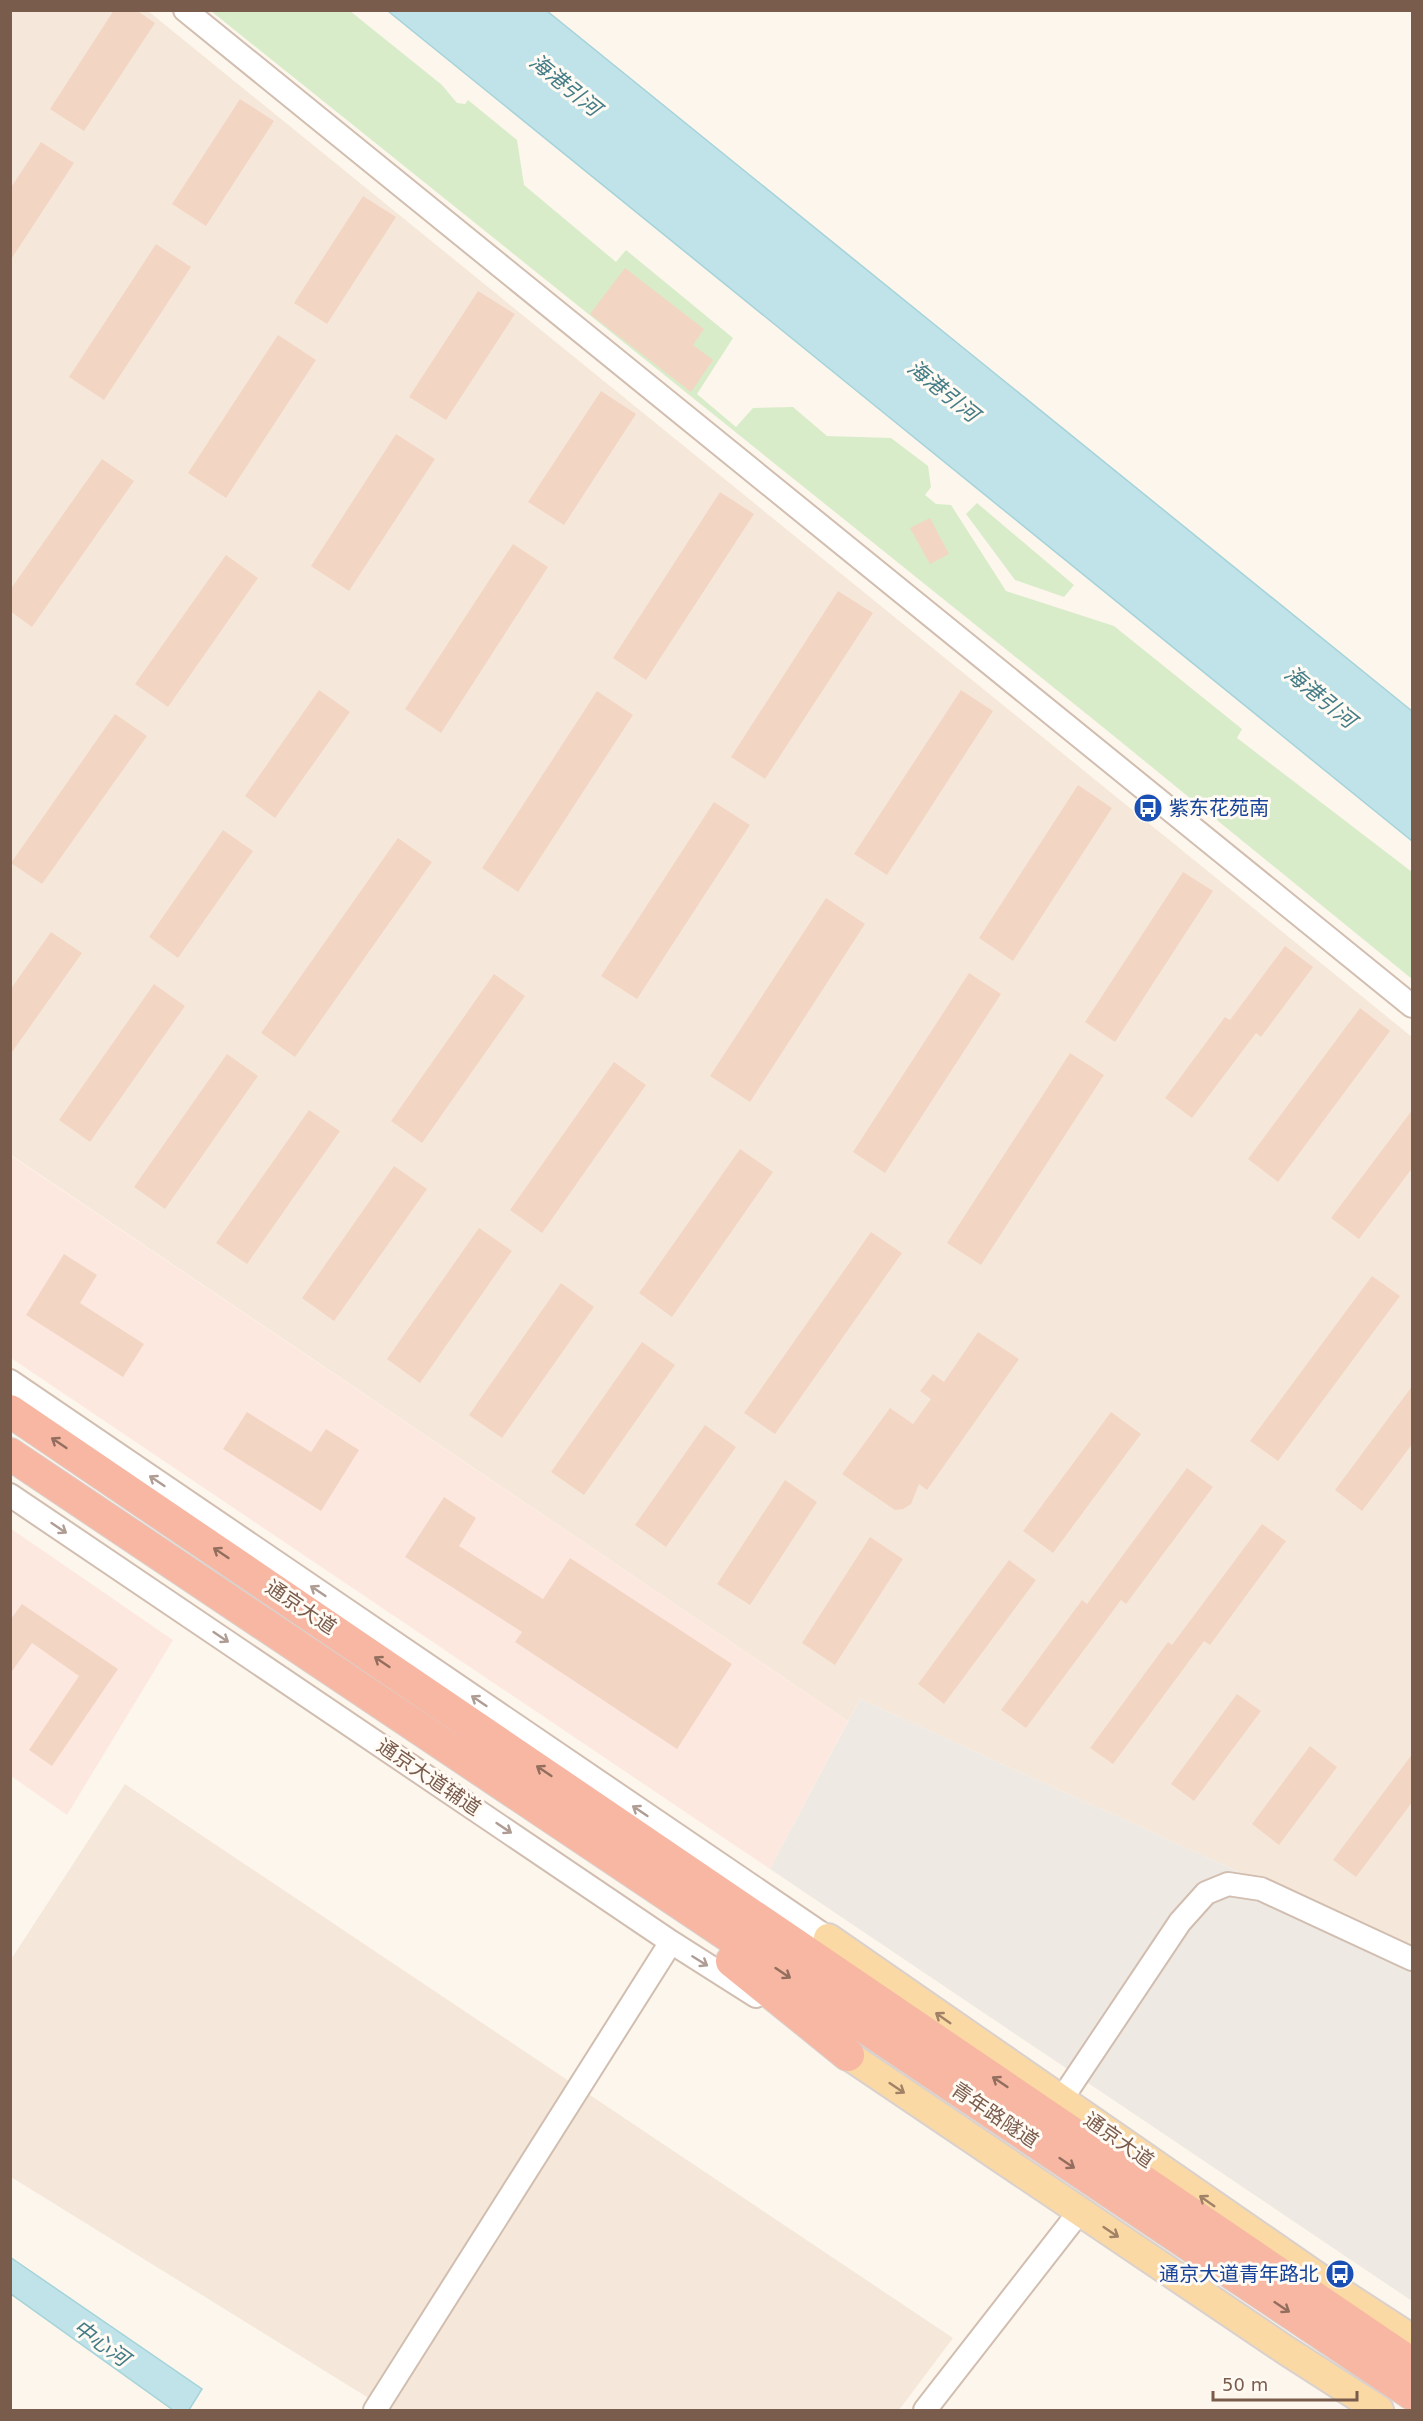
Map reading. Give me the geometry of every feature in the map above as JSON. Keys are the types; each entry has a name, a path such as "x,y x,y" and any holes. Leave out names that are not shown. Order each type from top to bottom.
{"highway":[{"name":"通京大道","path":"10,1410 592,1804"},
{"name":"通京大道","path":"10,1454 577,1835"},
{"path":"592,1804 828,1938"},
{"name":"青年路隧道","path":"592,1804 1413,2364"},
{"path":"577,1835 848,2055"},
{"name":"青年路隧道","path":"577,1835 1413,2394"}],"main road":[{"name":"通京大道","path":"828,1938 1322,2281 1413,2339"},
{"path":"848,2055 1379,2410"}],"street":[{"path":"185,10 1413,1006"},
{"path":"10,1381 828,1938"},
{"name":"通京大道辅道","path":"10,1495 670,1942 848,2055"},
{"path":"1061,2100 1180,1922 1206,1893 1228,1884 1261,1889 1413,1959"},
{"path":"375,2410 670,1942"},
{"path":"925,2410 1080,2211"}],"shaded area":[{"path":"10,11 148,11 1412,1037 1412,1951 860,1699 848,1721 11,1155"},
{"path":"10,1155 848,1721 770,1869 11,1358"},
{"path":"10,1528 173,1640 67,1815 11,1776"},
{"path":"860,1699 1412,1951 1412,2301 770,1869"},
{"path":"125,1784 953,2338 899,2410 388,2410 11,2177 10,1961"}],"green space":[{"path":"211,11 350,11 442,85 457,103 465,104 468,100 517,140 524,185 616,262 626,250 733,338 697,394 736,427 753,408 793,407 827,436 891,438 928,466 931,487 925,495 936,504 951,505 1006,591 1114,626 1242,729 1237,738 1412,872 1412,979 1104,728"},
{"path":"977,503 1074,585 1064,597 1015,580 966,514"}],"water":[{"name":"海港引河","path":"388,11 547,11 1412,711 1412,841"},
{"name":"中心河","path":"10,2257 202,2389 189,2410 173,2410 11,2294"}],"building":[{"path":"114,10 136,10 155,23 84,131 50,109"},
{"path":"240,99 274,121 206,226 172,204"},
{"path":"41,142 74,163 10,261 10,189"},
{"path":"363,196 396,217 327,324 294,303"},
{"path":"156,244 191,267 104,400 69,377"},
{"path":"625,268 704,329 693,345 713,360 691,392 590,314"},
{"path":"478,291 515,314 446,420 409,397"},
{"path":"278,335 316,360 226,498 188,473"},
{"path":"601,391 636,414 564,525 528,502"},
{"path":"396,434 435,459 349,591 311,566"},
{"path":"102,459 134,481 32,627 10,611 10,590"},
{"path":"720,492 754,514 646,680 613,658"},
{"path":"930,518 949,554 930,564 910,528"},
{"path":"513,544 548,567 441,733 405,709"},
{"path":"226,555 258,578 168,707 135,684"},
{"path":"838,591 873,613 765,779 731,757"},
{"path":"319,690 350,712 275,818 245,796"},
{"path":"961,690 993,711 887,875 854,854"},
{"path":"597,691 633,715 518,892 482,868"},
{"path":"115,714 147,736 42,884 11,863"},
{"path":"1078,785 1112,808 1013,961 979,938"},
{"path":"714,802 750,825 637,999 601,976"},
{"path":"223,830 253,851 178,958 149,937"},
{"path":"398,838 432,862 295,1057 261,1033"},
{"path":"1183,872 1213,891 1115,1042 1085,1022"},
{"path":"826,898 865,924 750,1102 710,1076"},
{"path":"51,932 82,953 10,1055 10,990"},
{"path":"1285,946 1313,967 1261,1037 1256,1033 1192,1118 1165,1098 1225,1017 1230,1020"},
{"path":"969,973 1001,994 885,1173 853,1152"},
{"path":"494,974 525,996 422,1143 391,1121"},
{"path":"154,984 185,1006 90,1142 59,1120"},
{"path":"1360,1008 1390,1031 1278,1182 1248,1159"},
{"path":"1070,1053 1104,1075 981,1265 947,1243"},
{"path":"227,1054 258,1076 165,1209 134,1187"},
{"path":"614,1062 646,1085 542,1233 510,1210"},
{"path":"1413,1109 1413,1167 1359,1239 1331,1218"},
{"path":"309,1110 340,1131 247,1264 216,1243"},
{"path":"740,1149 773,1172 672,1317 639,1293"},
{"path":"394,1166 427,1189 334,1321 302,1298"},
{"path":"479,1228 512,1251 420,1383 387,1359"},
{"path":"871,1232 902,1253 775,1434 744,1413"},
{"path":"64,1254 97,1275 80,1303 144,1344 123,1377 26,1315"},
{"path":"1372,1276 1400,1296 1278,1461 1250,1441"},
{"path":"561,1283 594,1307 502,1438 469,1415"},
{"path":"978,1332 1019,1359 927,1490 919,1484 911,1504 903,1509 895,1510 842,1474 890,1408 913,1424 931,1399 920,1391 933,1374 944,1382"},
{"path":"642,1342 675,1365 584,1495 551,1472"},
{"path":"1413,1385 1413,1443 1362,1511 1335,1490"},
{"path":"247,1412 311,1452 326,1429 359,1450 321,1511 223,1449"},
{"path":"1111,1412 1141,1434 1053,1553 1023,1531"},
{"path":"705,1425 736,1447 666,1547 635,1525"},
{"path":"1187,1468 1213,1487 1126,1604 1121,1600 1026,1728 1001,1710 1082,1600 1087,1604"},
{"path":"785,1480 817,1502 750,1605 717,1584"},
{"path":"444,1497 476,1518 459,1546 543,1599 570,1558 732,1664 677,1749 515,1642 522,1632 405,1557"},
{"path":"1262,1524 1286,1541 1210,1645 1204,1641 1113,1764 1090,1748 1168,1642 1172,1645"},
{"path":"870,1537 903,1559 835,1665 802,1643"},
{"path":"1009,1560 1036,1580 944,1704 918,1684"},
{"path":"22,1604 118,1669 52,1766 29,1750 79,1676 32,1643 10,1674 10,1620"},
{"path":"1237,1694 1261,1711 1194,1801 1171,1784"},
{"path":"1310,1746 1337,1767 1279,1845 1252,1824"},
{"path":"1413,1753 1413,1801 1356,1877 1333,1860"}],"place":[{"name":"紫东花苑南","path":"1148,808"},
{"name":"通京大道青年路北","path":"1340,2274"}]}
